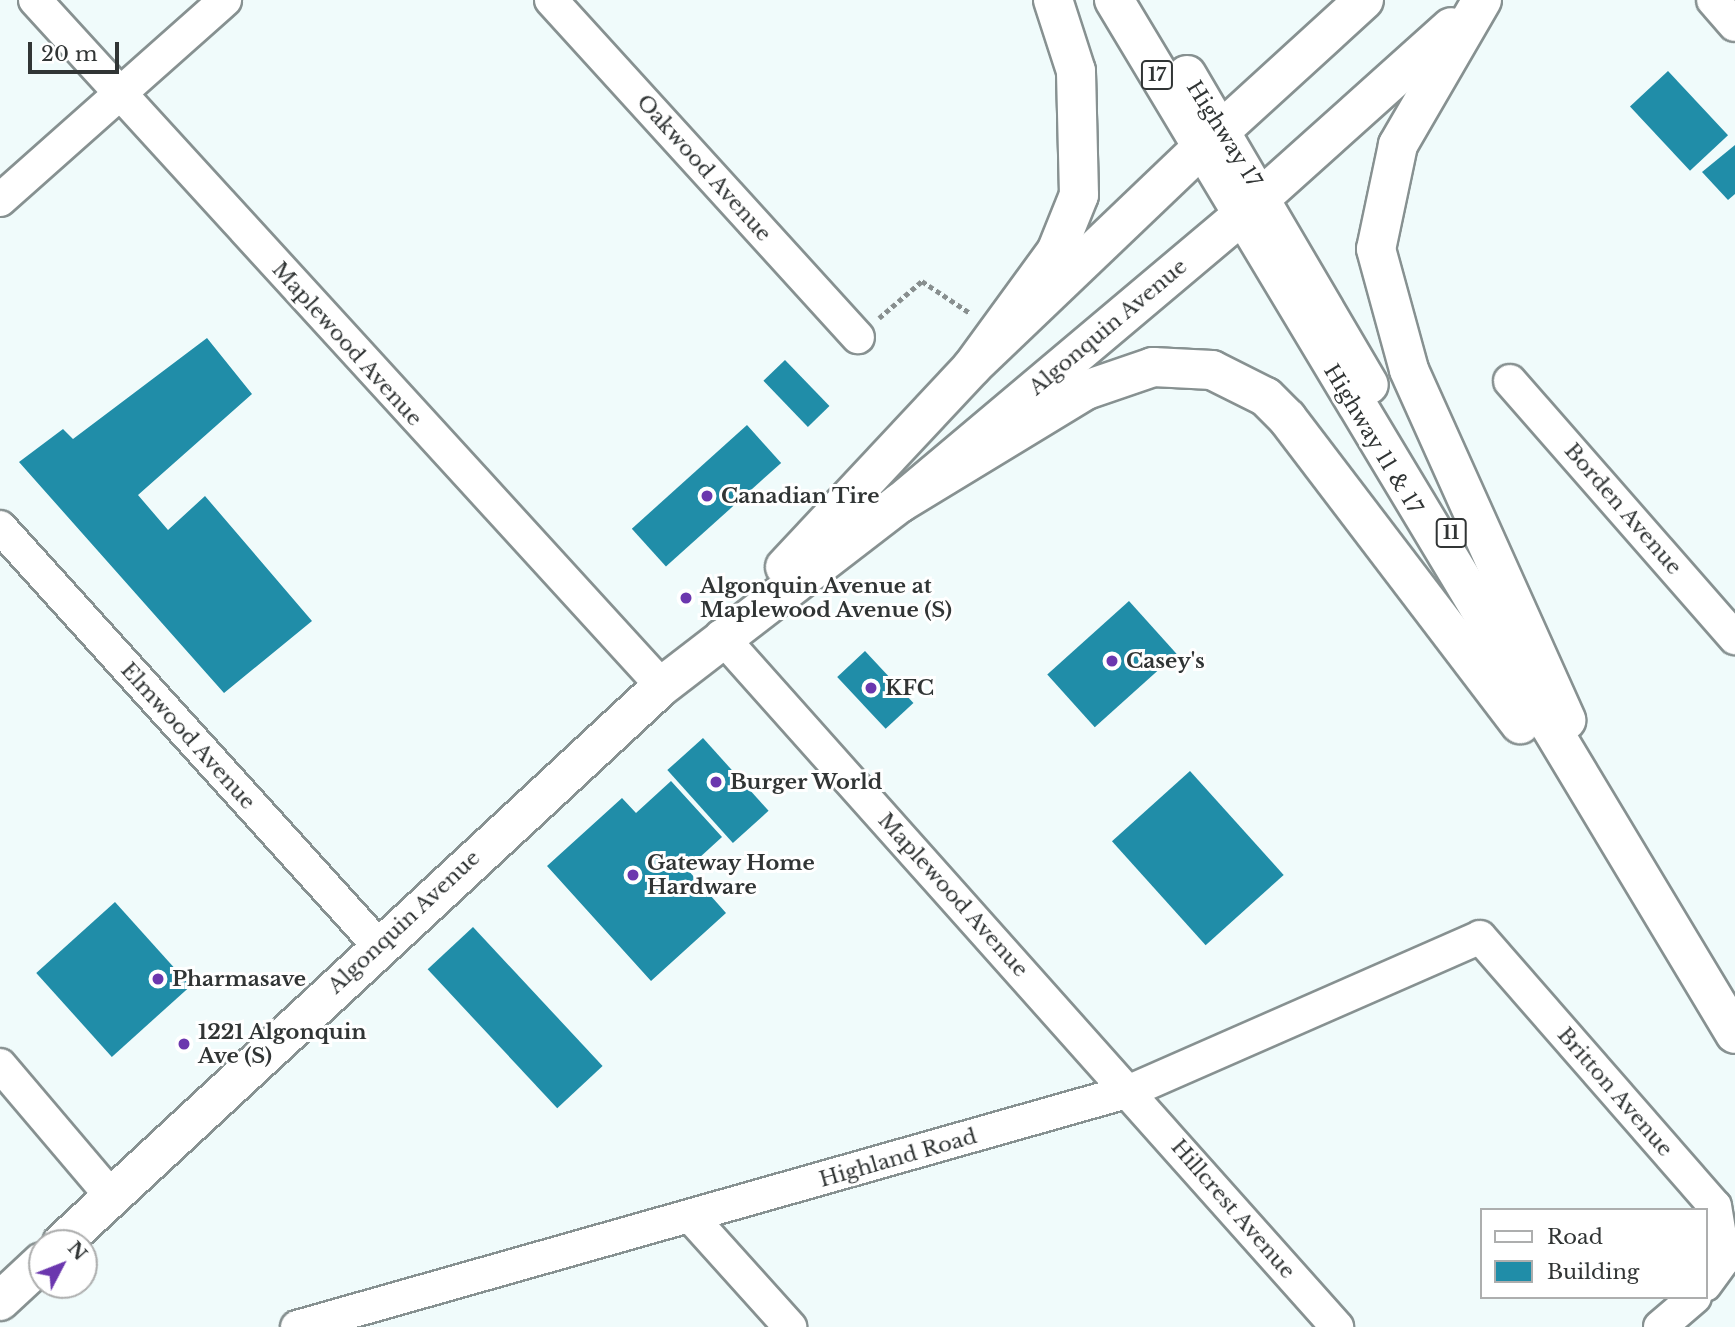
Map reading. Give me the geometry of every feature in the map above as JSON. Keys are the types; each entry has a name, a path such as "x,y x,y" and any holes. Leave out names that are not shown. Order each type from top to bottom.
{"main road":[{"path":"972,367 996,330 1056,252 1079,195 1076,71 1053,0"},
{"name":"Highway 17","path":"1114,0 1210,139"},
{"name":"Highway 17","path":"1141,0 1210,139"},
{"name":"Algonquin Avenue","path":"720,636 972,367 1210,139 1364,0"},
{"path":"1481,0 1416,109 1387,177 1376,249 1382,287 1409,370 1634,873"},
{"name":"Algonquin Avenue","path":"77,1229 378,945 662,685 720,636 900,503 1251,207 1481,0"},
{"name":"Highway 11 & 17","path":"1210,139 1634,873 1735,1034"},
{"path":"900,503 1086,390 1126,373 1189,366 1237,380 1287,418 1634,873"},
{"path":"0,1301 28,1275"}],"street":[{"name":"Maplewood Avenue","path":"34,0 662,685"},
{"path":"0,200 121,96 225,0"},
{"name":"Oakwood Avenue","path":"551,0 858,337"},
{"path":"1713,0 1735,25"},
{"name":"Borden Avenue","path":"1510,381 1735,638"},
{"name":"Elmwood Avenue","path":"0,527 378,945"},
{"name":"Maplewood Avenue","path":"720,636 1130,1091"},
{"name":"Highland Road","path":"298,1327 692,1218 1130,1091 1480,937"},
{"name":"Britton Avenue","path":"1480,937 1715,1206 1724,1259 1707,1282"},
{"path":"0,1065 112,1197"},
{"name":"Hillcrest Avenue","path":"1130,1091 1337,1327"},
{"path":"692,1218 790,1327"},
{"path":"1660,1327 1693,1299"}],"path":[{"path":"858,337 922,281 996,330"}],"building":[{"path":"1668,71 1728,135 1690,171 1630,106"},
{"path":"1735,145 1735,194 1728,200 1702,172"},
{"path":"207,338 252,394 138,495 168,530 205,496 312,621 224,693 19,462 63,429 73,439"},
{"path":"785,360 829,406 808,427 763,381"},
{"name":"Canadian Tire","path":"747,425 781,463 666,567 632,529"},
{"path":"1129,601 1177,654 1095,727 1047,675"},
{"path":"865,651 913,703 886,729 837,677"},
{"path":"703,738 769,811 733,843 667,770"},
{"path":"1190,771 1284,875 1206,945 1112,841"},
{"path":"671,781 722,837 687,869 726,913 651,981 547,866 622,798 636,813"},
{"path":"115,902 191,986 112,1057 36,973"},
{"path":"473,927 603,1066 557,1108 428,969"}],"place":[{"name":"Canadian Tire","path":"707,496"},
{"name":"Algonquin Avenue at Maplewood Avenue (S)","path":"686,598"},
{"name":"Casey's","path":"1112,661"},
{"name":"KFC","path":"871,688"},
{"name":"Burger World","path":"716,782"},
{"name":"Gateway Home Hardware","path":"633,875"},
{"name":"Pharmasave","path":"158,979"},
{"name":"1221 Algonquin Ave (S)","path":"184,1044"}]}
